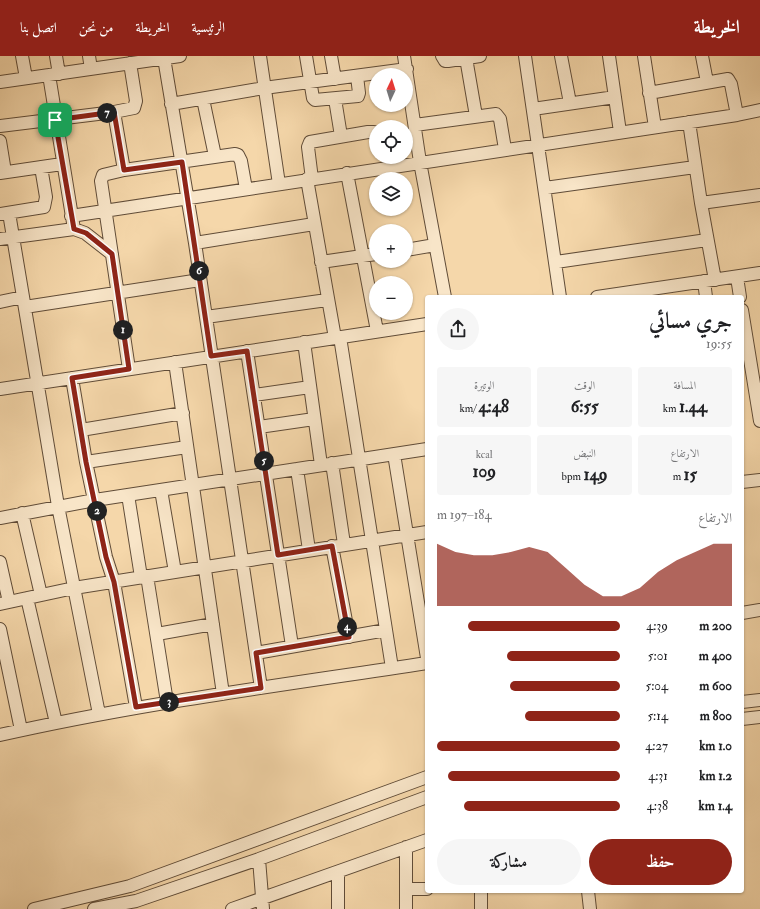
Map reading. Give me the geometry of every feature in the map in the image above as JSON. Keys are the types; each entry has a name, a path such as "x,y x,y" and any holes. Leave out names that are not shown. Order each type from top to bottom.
{"street":[{"path":"22,56 26,78"},
{"path":"56,56 54,74 55,120 74,229"},
{"path":"89,56 91,69"},
{"path":"260,56 279,184"},
{"path":"306,56 313,98 315,100 335,99 359,95 357,76"},
{"path":"332,56 335,78"},
{"path":"404,56 407,68"},
{"path":"442,56 445,61 480,56"},
{"path":"525,56 534,109 560,295"},
{"path":"561,56 570,103"},
{"path":"609,56 620,132"},
{"path":"644,56 655,127"},
{"path":"702,56 707,82"},
{"path":"0,82 91,69 123,61 172,57 171,104 195,243 261,688"},
{"path":"466,58 476,116"},
{"path":"0,126 131,109 136,105 123,61"},
{"path":"171,104 264,88 369,74"},
{"path":"649,93 724,79 730,81 737,115"},
{"path":"534,109 615,97"},
{"path":"203,99 215,156"},
{"path":"335,99 341,136"},
{"path":"413,162 737,115 760,110"},
{"path":"413,111 420,162 445,295"},
{"path":"114,112 124,170"},
{"path":"415,125 498,114 505,149"},
{"path":"688,122 707,240 710,281 706,295"},
{"path":"369,132 309,142 308,147 314,224 327,300 338,337 392,668"},
{"path":"0,141 3,172 62,164"},
{"path":"129,369 102,178 105,174 124,170 232,154 238,155 241,161 246,189"},
{"path":"71,216 347,173 378,164"},
{"path":"41,167 46,204 41,208 4,214 13,237 36,384 58,506 99,714"},
{"path":"545,188 695,168"},
{"path":"347,173 377,331"},
{"path":"701,203 760,195"},
{"path":"195,243 314,224"},
{"path":"0,239 74,229 86,233 112,254"},
{"path":"556,262 707,240"},
{"path":"413,249 435,245"},
{"path":"321,262 369,255"},
{"path":"627,295 672,292 710,281 760,273"},
{"path":"737,277 740,295"},
{"path":"0,302 24,302 117,292 200,280"},
{"path":"206,317 327,300"},
{"path":"0,389 425,324"},
{"path":"744,324 760,421"},
{"path":"304,342 314,419 326,464 338,545 349,637"},
{"path":"247,351 292,646"},
{"path":"175,362 223,694"},
{"path":"72,378 86,462 106,557 114,582 136,707"},
{"path":"254,395 310,386"},
{"path":"80,430 182,413"},
{"path":"259,427 314,419"},
{"path":"86,462 187,447"},
{"path":"0,518 95,500 425,449"},
{"path":"394,454 407,535 422,594 425,636"},
{"path":"297,469 309,550"},
{"path":"744,482 760,480"},
{"path":"161,490 175,572"},
{"path":"128,495 157,634 167,702"},
{"path":"22,513 41,595"},
{"path":"0,562 4,603 74,588 425,532"},
{"path":"28,598 56,723"},
{"path":"744,613 760,610"},
{"path":"157,634 213,624"},
{"path":"0,629 2,647 12,683 21,730"},
{"path":"256,653 386,630"},
{"path":"0,735 136,707 425,663"},
{"path":"0,686 12,683"},
{"path":"744,702 760,700"},
{"path":"744,719 760,717"},
{"path":"34,909 130,886 425,778"},
{"path":"94,909 137,905 425,798"},
{"path":"232,909 263,904 338,872 425,841"},
{"path":"406,847 406,909"},
{"path":"259,859 263,904"},
{"path":"338,872 338,909"},
{"path":"130,886 137,905"},
{"path":"406,889 425,889"},
{"path":"481,893 481,909"},
{"path":"588,893 590,909"}],"route":[{"path":"114,112 124,170 182,162 211,356 247,351 278,555 332,546 349,637 256,653 261,688 136,707 114,582 106,557 86,462 72,378 129,369 112,254 86,233 74,229 55,120 114,112"}]}
